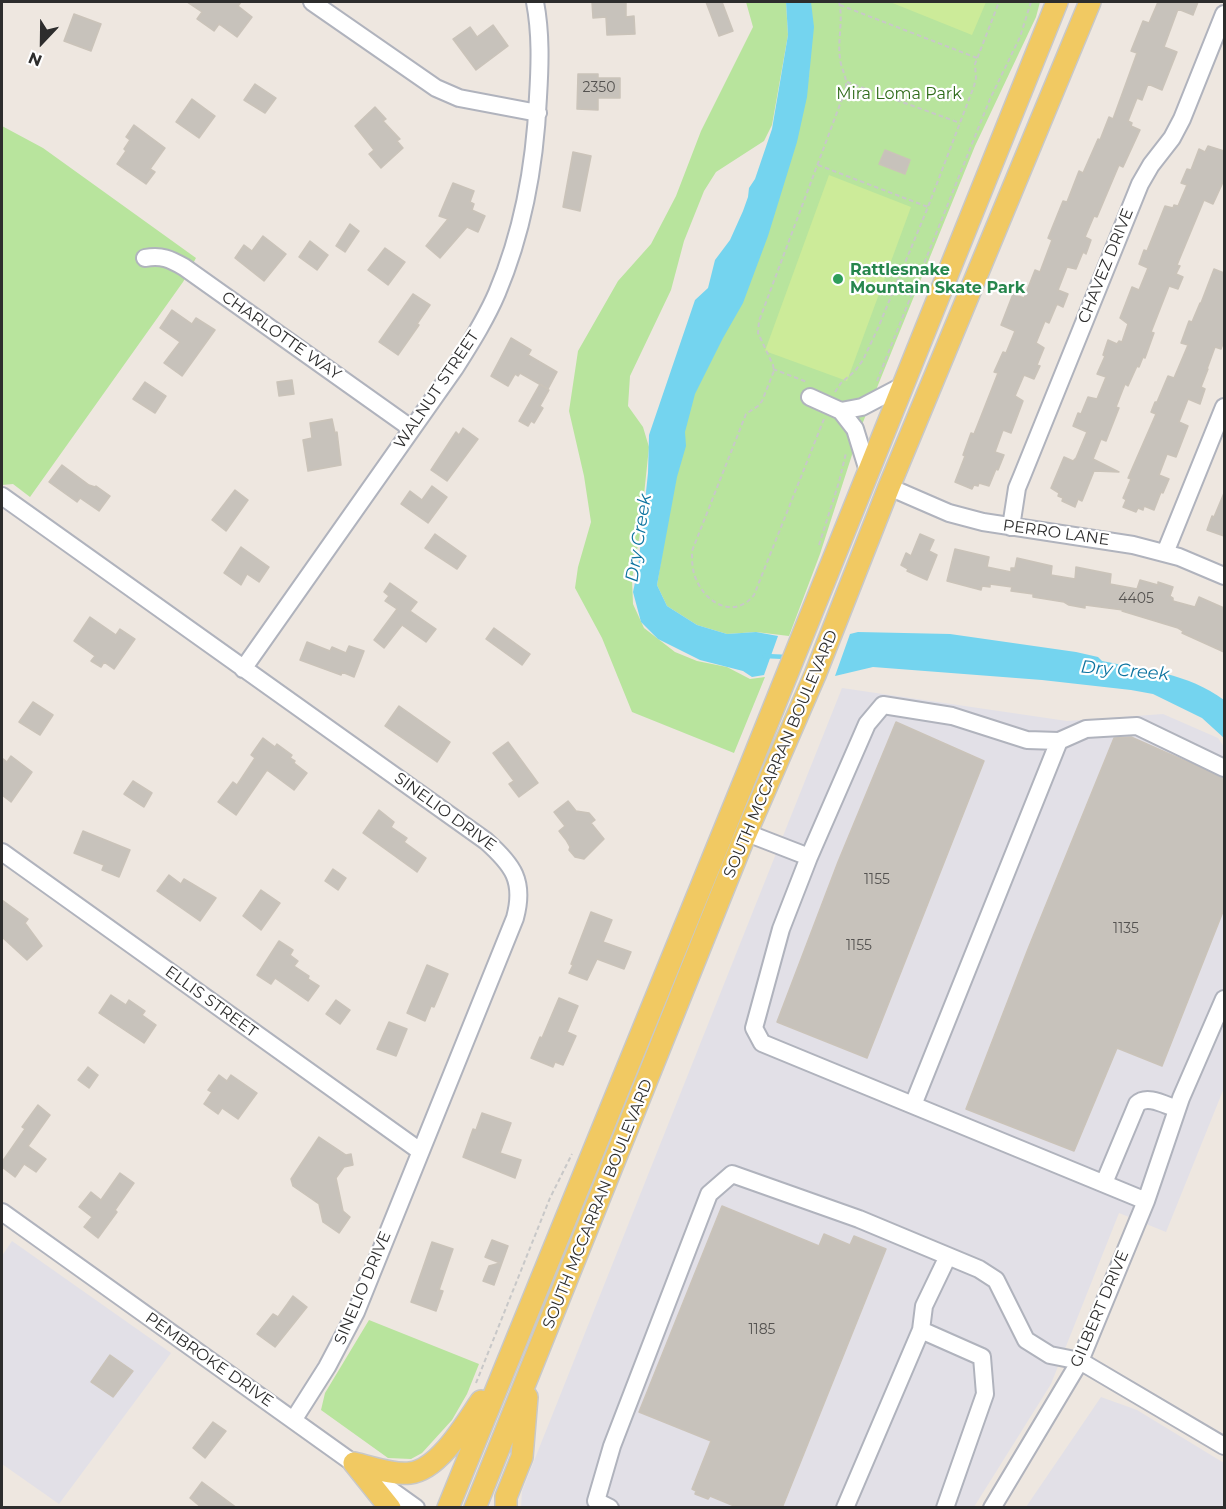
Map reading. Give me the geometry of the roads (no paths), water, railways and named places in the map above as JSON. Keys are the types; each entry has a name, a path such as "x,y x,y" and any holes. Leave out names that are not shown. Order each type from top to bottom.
{"main road":[{"name":"SOUTH MCCARRAN BOULEVARD","path":"448,1508 804,635 1057,2"},
{"name":"SOUTH MCCARRAN BOULEVARD","path":"475,1508 747,833 816,675 889,487 1090,2"},
{"path":"354,1462 401,1473 413,1473 429,1465 454,1441 505,1365"},
{"path":"506,1508 506,1497 522,1457 529,1375"},
{"path":"354,1462 390,1508"}],"street":[{"path":"312,2 436,88 459,98 538,113"},
{"name":"WALNUT STREET","path":"243,669 455,368 477,332 497,292 525,209 533,168 540,63 535,2"},
{"name":"CHAVEZ DRIVE","path":"1011,528 1017,488 1140,184 1151,165 1172,138 1182,119 1224,14"},
{"name":"CHARLOTTE WAY","path":"145,258 158,256 168,258 184,267 412,429"},
{"path":"834,408 862,407 902,386"},
{"path":"812,391 834,408 855,429 868,471"},
{"path":"1165,553 1224,407"},
{"name":"PERRO LANE","path":"889,487 949,513 1011,528 1133,545 1165,553 1224,576"},
{"name":"SINELIO DRIVE","path":"2,496 486,841 502,855 518,881 519,901 515,918 356,1312 327,1367 294,1419"},
{"path":"1146,1201 762,1043 754,1028 781,929 809,856 867,724 884,705 952,716 1027,740 1059,741 1086,729 1137,726 1224,768"},
{"path":"912,1105 1059,741"},
{"path":"747,833 809,856"},
{"name":"ELLIS STREET","path":"2,852 420,1151"},
{"name":"GILBERT DRIVE","path":"992,1508 1080,1361 1146,1201 1179,1103 1224,999"},
{"path":"1104,1183 1137,1104 1147,1099 1179,1103"},
{"path":"610,1508 596,1501 612,1446 709,1194 732,1174 859,1219 979,1269 996,1280 1026,1340 1050,1355 1080,1361 1224,1446"},
{"name":"PEMBROKE DRIVE","path":"2,1212 416,1508"},
{"path":"845,1508 921,1330 924,1306 948,1256"},
{"path":"921,1330 982,1357 985,1394 945,1508"}],"water":[{"path":"786,2 811,2 814,27 807,97 797,142 768,236 743,303 695,394 685,432 686,446 677,477 657,585 667,606 697,625 727,634 756,632 778,636 764,675 752,677 743,671 700,660 658,639 641,622 633,592 638,568 648,473 649,435 695,300 708,288 715,260 730,240 743,211 749,188 755,179 772,129 788,35"},
{"path":"858,632 950,634 1076,652 1098,657 1102,661 1181,678 1224,700 1224,738 1202,718 1153,694 1131,690 1042,680 873,667 835,676 850,634"}],"waterway":[{"name":"Dry Creek","path":"765,656 787,657"}],"place":[{"name":"Rattlesnake Mountain Skate Park","path":"838,279"}],"park label":[{"name":"Mira Loma Park","path":"899,94"}]}
